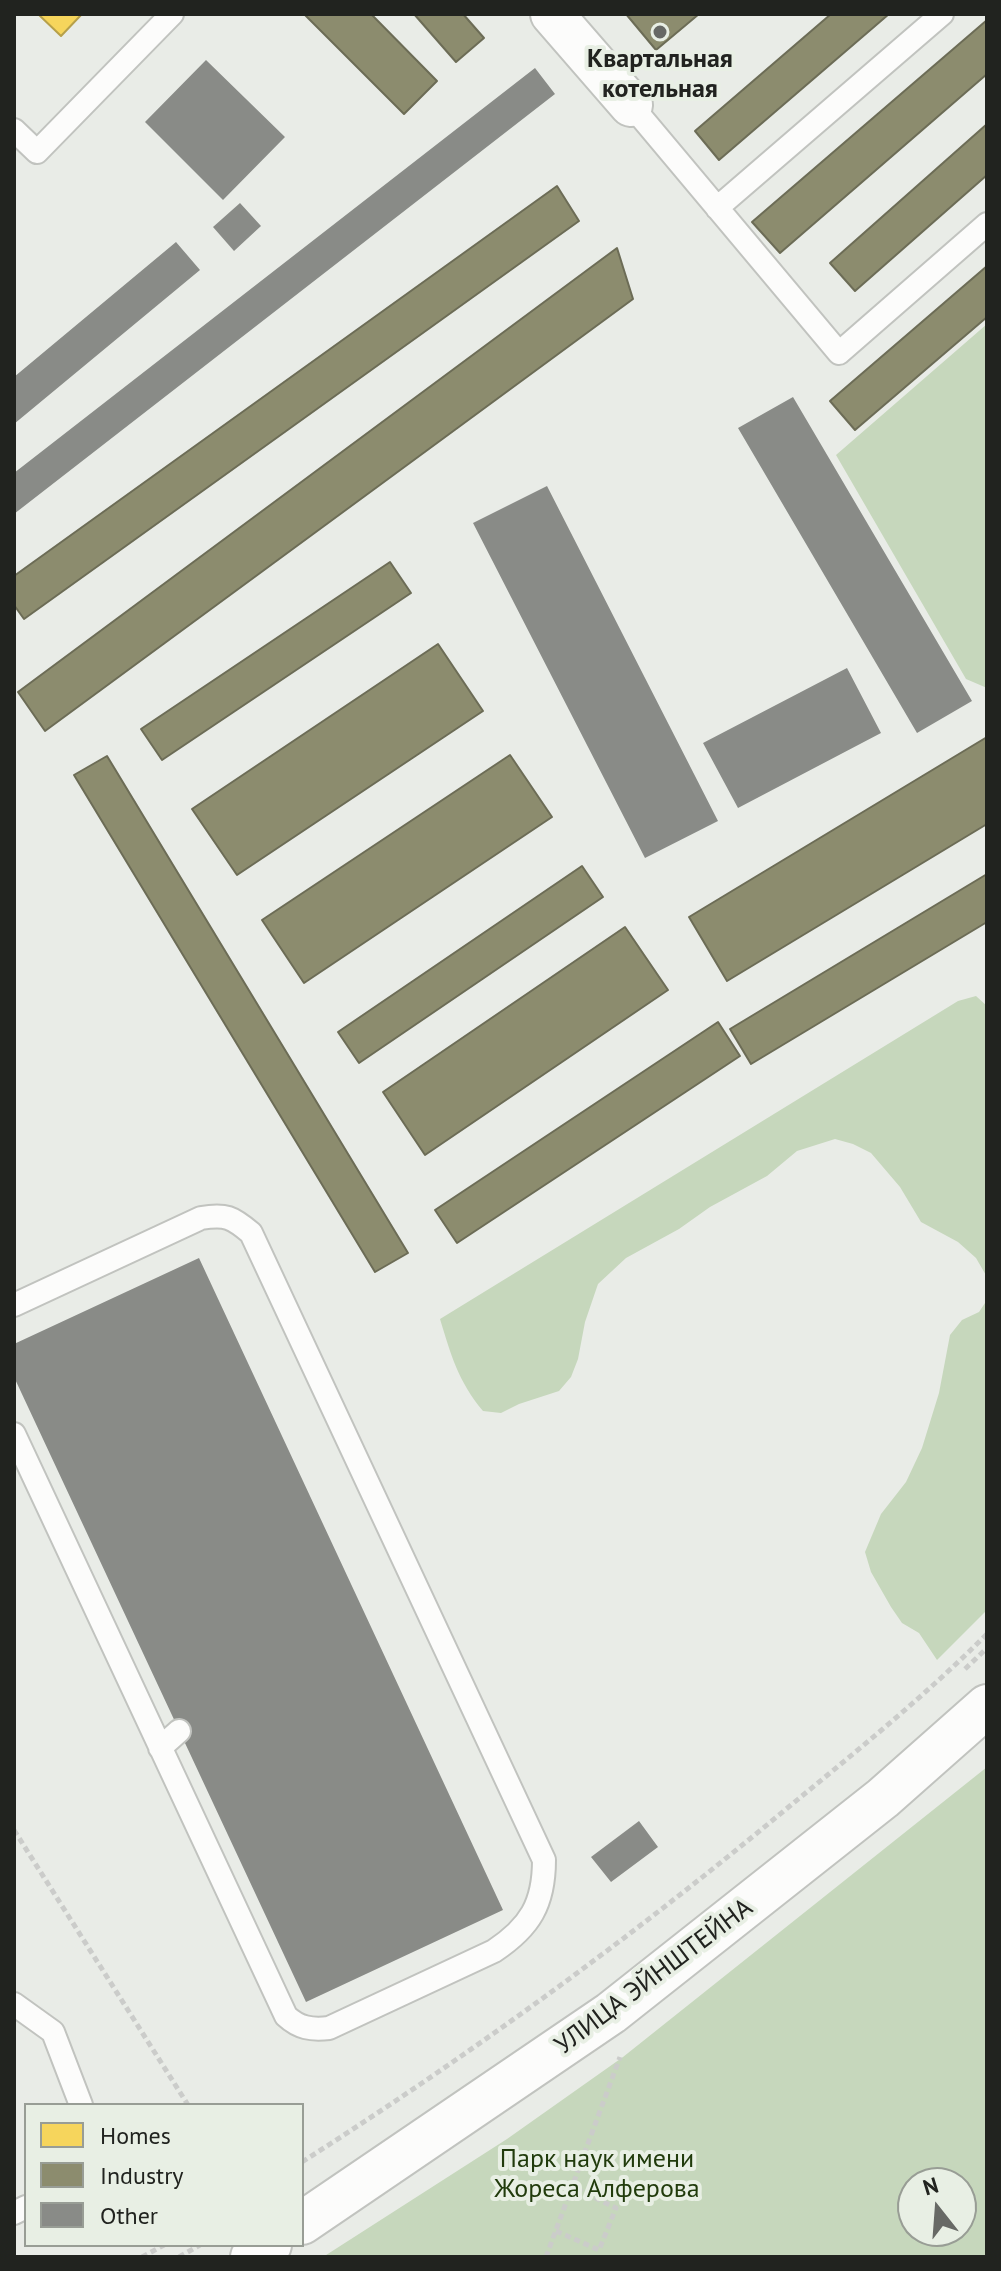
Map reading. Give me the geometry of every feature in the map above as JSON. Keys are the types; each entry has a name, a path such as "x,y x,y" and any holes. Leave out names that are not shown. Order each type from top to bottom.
{"street":[{"path":"552,14 631,105"},
{"name":"УЛИЦА ЭЙНШТЕЙНА","path":"304,2222 611,2013 883,1798 987,1706"}],"lane":[{"path":"14,130 37,152 172,14"},
{"path":"717,208 942,14"},
{"path":"631,105 839,353 987,224"},
{"path":"14,1305 201,1218 220,1215 236,1219 251,1233 544,1860 544,1878 535,1909 514,1938 494,1951 329,2028 313,2030 286,2016 14,1434"},
{"path":"160,1748 179,1731"},
{"path":"14,2004 53,2032 80,2103"}],"path":[{"path":"304,2161 410,2093 556,1990 691,1889 884,1729 987,1634"},
{"path":"14,1830 187,2103"},
{"path":"546,2257 624,2045"},
{"path":"556,2231 599,2250 616,2208 573,2187"},
{"path":"179,2257 196,2247"},
{"path":"142,2257 153,2254"}],"green space":[{"path":"987,324 987,688 966,679 836,455"},
{"path":"976,996 987,1006 987,1277 976,1258 958,1242 921,1222 900,1187 871,1153 835,1139 797,1151 767,1176 626,1258 598,1284 585,1322 578,1359 571,1377 559,1391 501,1413 483,1411 461,1378 440,1319 958,1001"},
{"path":"987,1300 987,1610 937,1660 919,1633 902,1623 891,1607 871,1572 865,1552 881,1514 906,1482 922,1448 939,1393 950,1335 962,1320 979,1312"},
{"name":"Парк наук имени Жореса Алферова","path":"987,1767 987,2257 323,2257 507,2139 623,2057"}],"building: Homes":[{"path":"38,14 82,14 61,36"}],"building: Industry":[{"path":"304,14 371,14 437,81 404,114"},
{"path":"414,14 463,14 484,38 456,62"},
{"name":"Квартальная котельная","path":"626,14 699,14 656,50"},
{"path":"831,14 889,14 719,160 695,131"},
{"path":"987,20 987,74 780,253 752,222"},
{"path":"987,124 987,175 855,291 830,263"},
{"path":"557,186 579,221 24,619 14,605 14,576"},
{"path":"617,248 633,299 45,731 18,692"},
{"path":"987,266 987,317 855,430 830,401"},
{"path":"390,562 411,593 162,760 141,729"},
{"path":"438,644 483,711 237,875 192,809"},
{"path":"987,737 987,824 727,981 689,917"},
{"path":"510,755 552,817 304,983 262,920"},
{"path":"107,756 408,1253 375,1272 74,775"},
{"path":"582,866 603,897 359,1063 338,1032"},
{"path":"987,874 987,922 751,1064 730,1029"},
{"path":"625,927 668,990 425,1155 383,1092"},
{"path":"718,1022 740,1056 457,1243 435,1210"}],"building: Other":[{"path":"206,60 285,137 223,200 145,122"},
{"path":"535,68 555,94 14,514 14,473"},
{"path":"240,203 261,226 234,251 213,227"},
{"path":"176,242 200,270 14,424 14,377"},
{"path":"793,397 972,701 917,733 738,428"},
{"path":"547,486 718,821 645,858 473,523"},
{"path":"847,668 881,733 738,808 703,743"},
{"path":"199,1258 503,1910 306,2002 14,1377 14,1344"},
{"path":"639,1821 658,1847 611,1882 591,1857"}],"place":[{"name":"Квартальная котельная","path":"660,32"}]}
